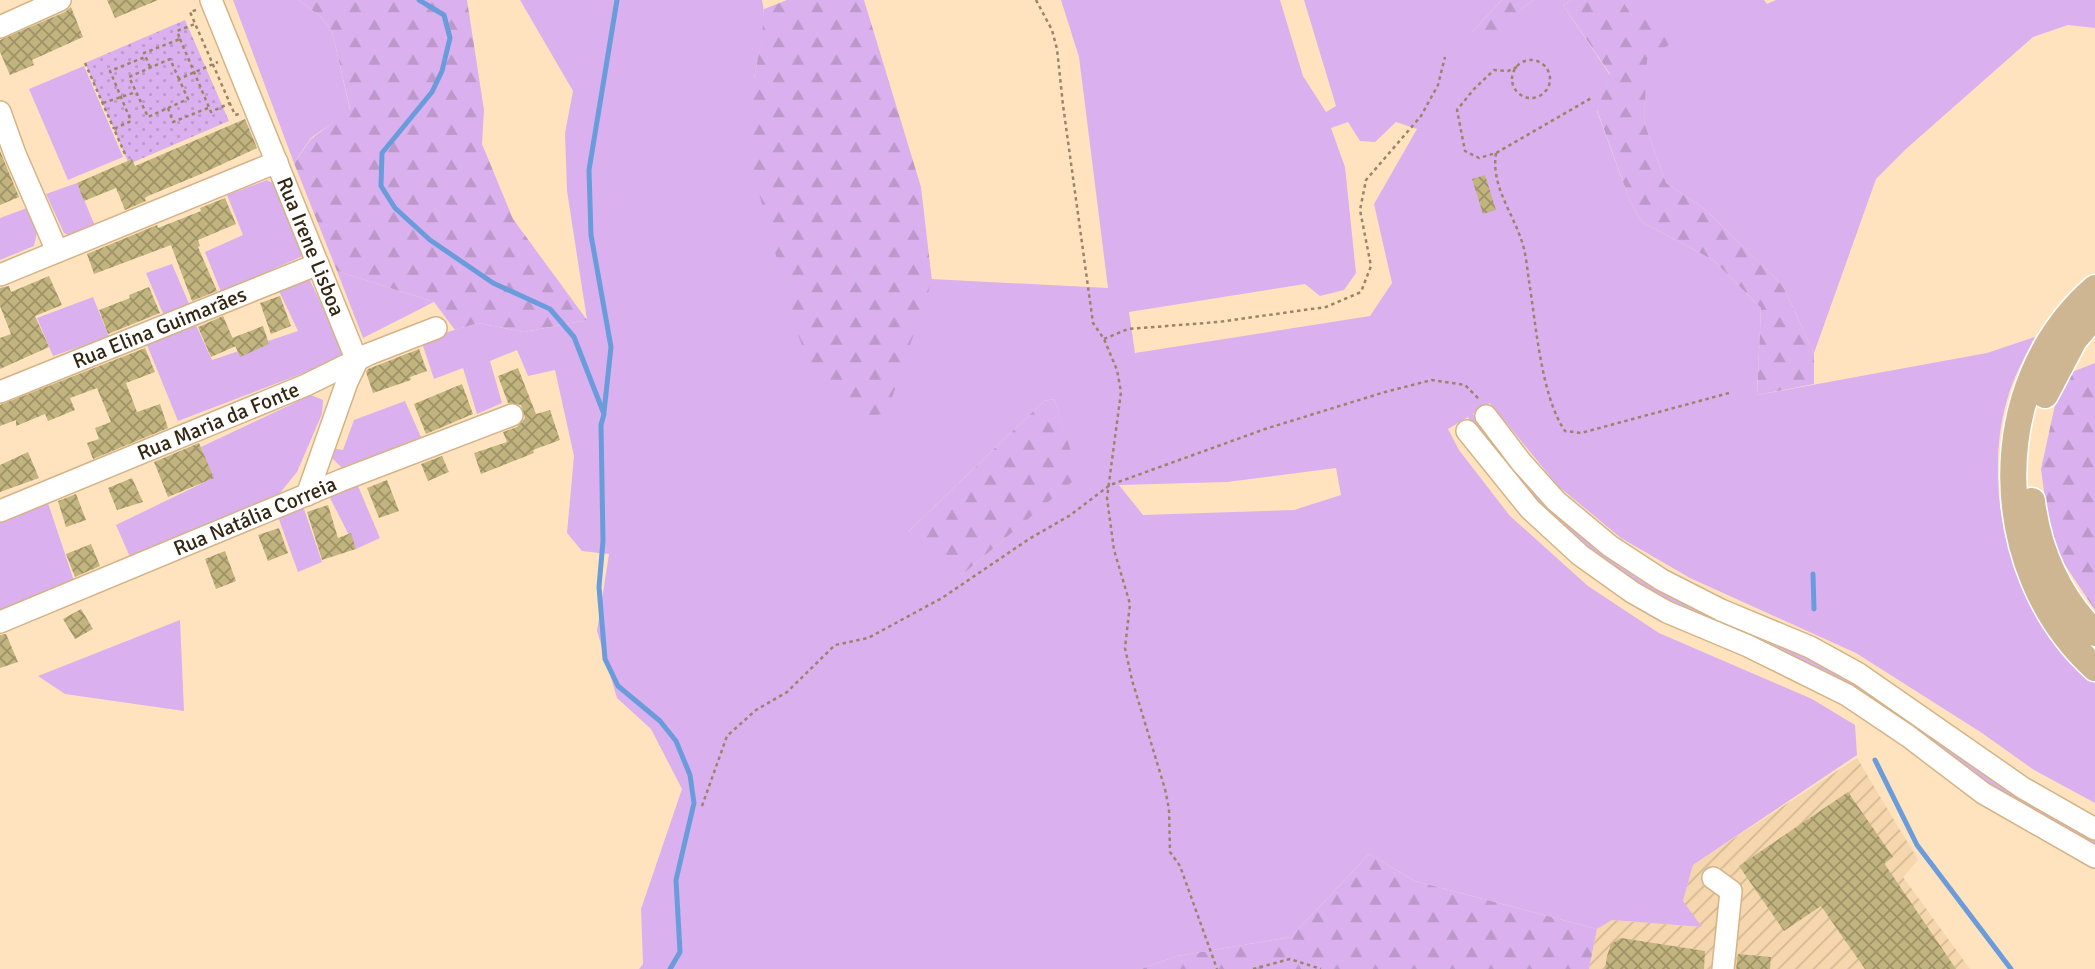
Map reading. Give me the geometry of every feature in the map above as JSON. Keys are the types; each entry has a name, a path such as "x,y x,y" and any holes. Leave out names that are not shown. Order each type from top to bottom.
{"main road":[{"path":"2095,288 2053,335 2024,400 2014,447 2012,483 2016,521 2026,563 2040,599 2061,630 2095,667"},
{"path":"2095,316 2074,340 2043,398 2031,456 2030,481 2035,526 2049,565 2063,595 2081,620 2095,633"}],"street":[{"path":"0,27 60,0"},
{"name":"Rua Irene Lisboa","path":"211,0 357,361"},
{"path":"0,112 7,157 57,251"},
{"path":"0,275 277,162"},
{"name":"Rua Elina Guimarães","path":"0,391 318,264"},
{"name":"Rua Maria da Fonte","path":"0,510 436,328"},
{"path":"307,495 357,361"},
{"path":"1483,409 1521,462 1556,500 1610,547 1662,580 1721,610 1810,647 1859,674 2024,788 2095,829"},
{"name":"Rua Natália Correia","path":"0,622 307,495 512,415"},
{"path":"1468,431 1530,509 1580,555 1632,592 1678,617 1760,652 1847,695 1983,793 2095,857"},
{"path":"1713,878 1731,891 1723,969"}],"path":[{"path":"1036,0 1052,30 1057,49 1093,323 1104,339 1117,370 1121,392 1107,498 1114,550 1130,604 1125,648 1165,789 1169,808 1170,852 1180,866 1217,969"},
{"path":"195,24 177,31 209,108 211,112 230,103"},
{"path":"150,68 144,53 180,39"},
{"path":"179,79 234,56"},
{"path":"114,130 131,121 110,71 145,57"},
{"path":"1104,339 1128,329 1218,322 1326,307 1361,292 1371,266 1360,210 1366,180 1421,116 1438,85 1445,57"},
{"path":"170,58 188,99 148,117 129,77 150,68 170,58"},
{"path":"1517,67 1513,84 1520,94 1538,97 1548,89 1550,77 1545,66 1534,60 1522,63 1508,71 1494,70 1457,110 1465,151 1479,158 1496,153 1593,97"},
{"path":"85,63 125,155"},
{"path":"103,103 136,92"},
{"path":"168,108 173,122 209,108"},
{"path":"1496,153 1496,179 1501,196 1522,241 1551,405 1565,431 1581,433 1730,393"},
{"path":"702,806 727,736 756,709 787,692 835,645 867,638 942,598 1069,516 1110,485 1265,429 1432,380 1465,386 1483,409"},
{"path":"1253,969 1290,959 1321,969"}],"shaded area":[{"path":"1857,758 1918,860 1903,877 1970,969 1589,969 1597,929 1612,920 1701,927 1683,901 1693,865"}],"green space":[{"path":"233,0 298,0 320,16 332,31 350,110 311,138 294,163"},
{"path":"298,0 467,0 484,110 482,144 513,219 587,320 524,332 478,323 455,330 434,302 337,271 294,163 311,139 350,109 332,31 320,16"},
{"path":"520,0 762,0 763,29 754,78 931,281 1108,288 1079,57 1061,0 1280,0 1303,76 1326,112 1336,106 1304,0 1502,0 1471,33 1534,0 1572,0 1563,5 1610,75 1597,111 1630,201 1642,222 1713,260 1761,308 1757,395 1987,353 2035,337 2012,384 2001,425 1998,452 2000,509 2013,564 2023,589 2049,629 2095,680 2095,803 2034,770 1982,733 1856,653 1690,578 1621,538 1558,486 1490,403 1473,414 1538,494 1614,563 1674,598 1784,643 1819,661 1958,747 2095,838 2095,847 1995,790 1876,703 1828,674 1677,609 1613,568 1540,509 1468,417 1448,429 1459,450 1510,516 1588,586 1659,633 1812,699 1855,725 1857,755 1693,865 1683,901 1702,927 1612,920 1597,929 1415,881 1369,854 1291,937 1177,956 1141,969 639,969 643,964 641,909 682,789 651,729 617,698 597,631 609,554 582,551 567,533 574,456 555,370 528,376 517,350 490,361 502,403 477,414 463,368 434,379 421,340 478,323 524,332 587,320 567,191 565,133 573,91","holes":["1348,122 1360,141 1375,142 1396,122 1417,129 1374,204 1392,283 1370,316 1135,353 1129,312 1305,284 1320,296 1344,290 1356,273 1345,167 1331,128","1054,399 1078,476 962,575 909,531 1044,401","1336,468 1341,495 1294,510 1143,515 1119,485 1227,482"]},
{"path":"787,0 864,0 921,187 932,281 887,412 852,423 813,371 797,333 749,156 754,78 762,38 764,9"},
{"path":"1502,0 1534,0 1521,9 1484,48 1471,33"},
{"path":"1572,0 1622,0 1633,17 1660,13 1675,41 1647,59 1644,122 1666,183 1706,210 1783,286 1814,353 1814,384 1757,395 1761,308 1713,260 1642,222 1630,201 1597,110 1610,74 1563,5"},
{"path":"1622,0 1764,0 1767,4 1776,0 2095,0 2095,28 2068,25 2033,37 1906,149 1876,179 1814,353 1783,286 1706,210 1666,183 1644,122 1646,59 1675,40 1633,17"},
{"path":"185,20 229,121 129,164 85,63"},
{"path":"84,66 123,157 68,180 29,89"},
{"path":"267,180 277,185 305,253 221,292 205,252 243,235 227,195"},
{"path":"77,183 95,226 68,235 64,233 46,194"},
{"path":"27,208 37,232 34,246 0,260 0,218"},
{"path":"172,264 190,306 164,316 146,273"},
{"path":"337,271 434,302 363,338"},
{"path":"309,278 344,353 340,359 178,421 145,340 194,321 212,360 298,331 279,291"},
{"path":"93,297 109,337 53,356 37,318"},
{"path":"2095,363 2095,610 2051,544 2041,469 2055,405 2072,372"},
{"path":"311,395 323,400 322,414 297,472 280,493 130,557 116,525 213,478 201,447"},
{"path":"1054,399 1079,476 962,575 945,565 909,531 1044,401"},
{"path":"405,401 421,437 345,467 341,467 332,458 332,448 343,450 354,420"},
{"path":"358,486 380,538 356,549 329,496"},
{"path":"47,500 74,581 0,613 0,518"},
{"path":"303,506 322,562 298,572 277,514"},
{"path":"180,620 184,711 65,694 38,676"},
{"path":"1369,854 1415,881 1597,929 1589,969 1141,969 1177,956 1291,937"}],"building":[{"path":"107,0 158,0 115,18"},
{"path":"71,7 83,37 32,60 34,65 10,75 0,52 0,40"},
{"path":"245,119 257,148 148,196 146,201 125,210 116,188 84,201 77,183 132,159 135,166"},
{"path":"0,151 19,197 0,205"},
{"path":"1485,175 1496,210 1483,214 1472,179"},
{"path":"225,198 236,224 198,240 198,247 217,291 192,301 171,245 94,274 87,254 157,225 158,228 201,211 200,208"},
{"path":"49,276 62,305 35,316 49,347 0,369 0,338 11,334 0,306 0,288 9,286 11,292"},
{"path":"149,287 160,313 108,334 99,310"},
{"path":"280,296 291,326 271,334 260,303"},
{"path":"223,316 236,346 211,357 198,327"},
{"path":"263,326 269,344 240,357 232,338"},
{"path":"145,348 155,372 126,383 137,412 160,404 168,428 93,459 87,443 99,439 95,428 111,422 97,388 70,398 75,410 48,421 45,414 16,426 16,420 0,426 0,405"},
{"path":"419,349 427,371 410,377 411,380 373,393 366,372 368,369"},
{"path":"518,368 536,414 550,410 560,440 481,474 474,453 507,442 503,432 517,427 525,418 521,405 508,403 498,376"},
{"path":"462,384 473,414 426,434 414,404"},
{"path":"199,443 214,478 168,497 154,462"},
{"path":"28,452 39,478 0,492 0,465"},
{"path":"442,456 449,472 428,481 421,464"},
{"path":"132,478 143,502 117,510 108,488"},
{"path":"387,480 399,511 379,518 367,488"},
{"path":"76,494 86,520 66,527 58,501"},
{"path":"328,505 338,538 351,533 356,549 322,560 307,512"},
{"path":"279,528 288,553 268,561 258,535"},
{"path":"91,544 100,566 75,577 66,554"},
{"path":"225,551 236,581 216,589 205,559"},
{"path":"81,609 93,629 75,639 63,619"},
{"path":"6,634 18,662 0,668 0,635"},
{"path":"1848,792 1893,857 1884,863 1956,969 1865,969 1821,906 1784,931 1739,866"},
{"path":"1621,938 1705,951 1704,969 1605,969 1611,944"},
{"path":"1738,954 1771,957 1770,969 1736,969"}],"waterway":[{"path":"419,0 444,15 450,38 442,71 432,92 382,153 381,186 395,208 430,240 493,283 550,309 574,337 604,414 601,425 603,541 599,587 605,659 618,686 660,721 676,741 690,775 694,803 676,880 680,952 670,969"},
{"path":"604,412 611,347 591,235 589,170 617,0"},
{"path":"1813,574 1814,609"},
{"path":"1875,760 1917,845 2011,969"}]}
